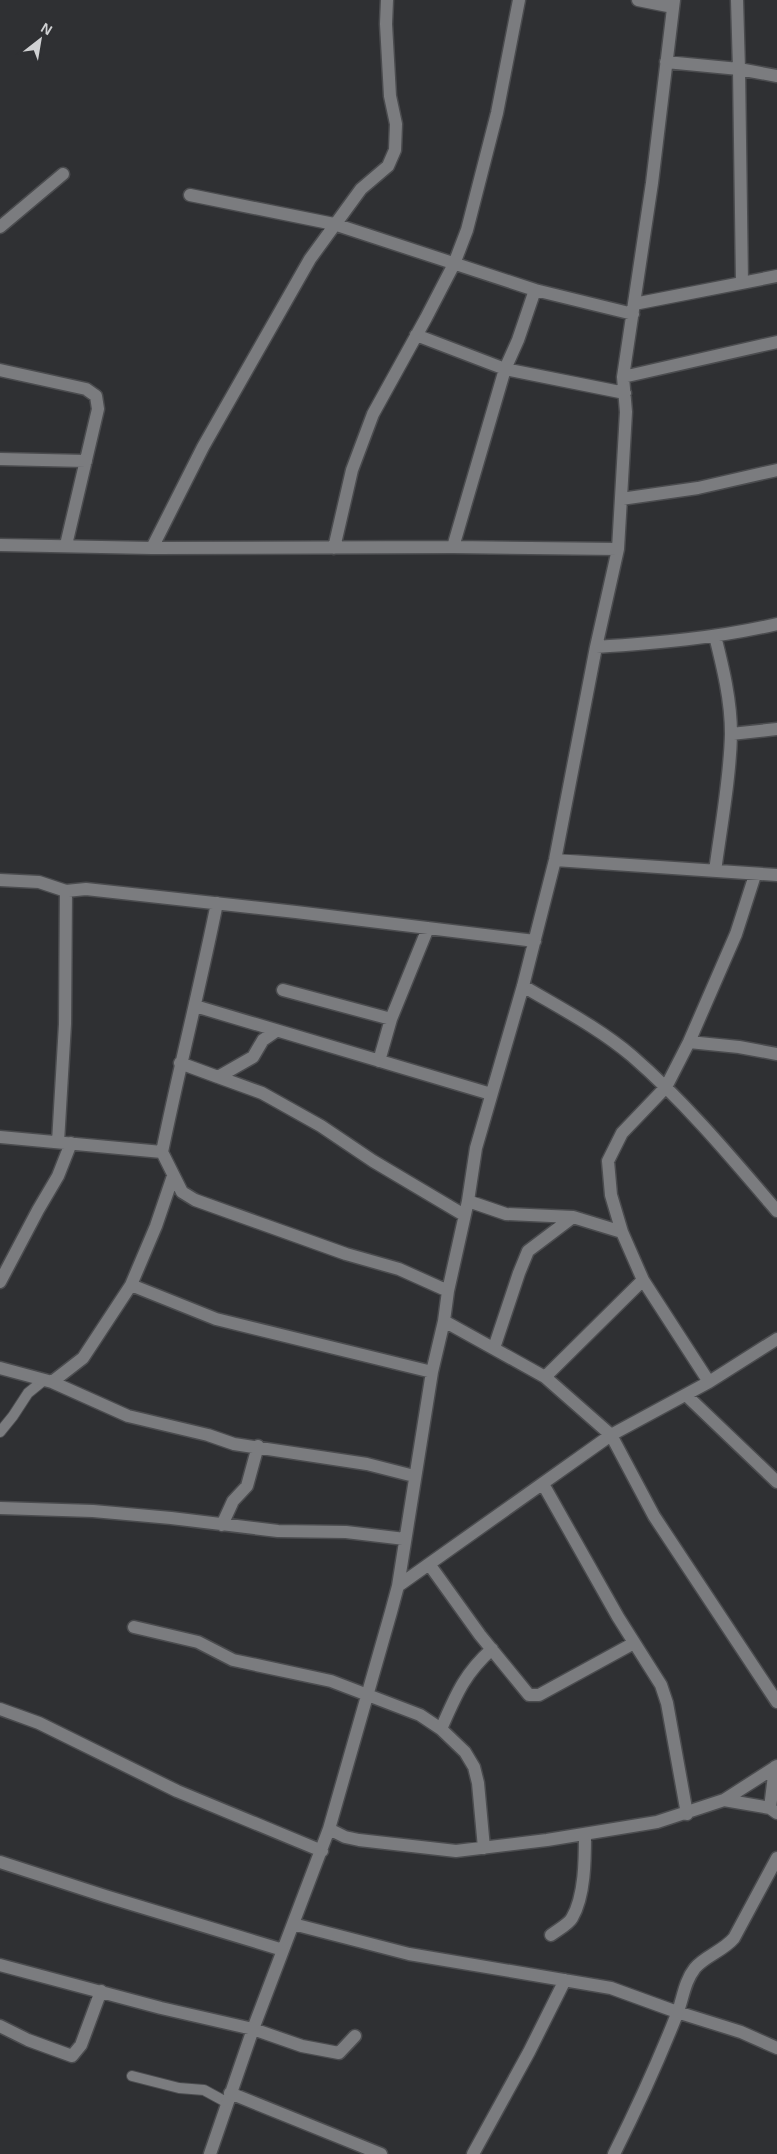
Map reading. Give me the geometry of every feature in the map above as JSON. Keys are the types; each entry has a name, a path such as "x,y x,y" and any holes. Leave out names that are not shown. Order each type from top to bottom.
{"street":[{"path":"152,548 202,447 310,259 361,189 388,166 396,150 396,124 390,96 386,24 387,0"},
{"path":"334,548 352,470 373,414 454,264 466,230 497,113 519,0"},
{"path":"210,2154 253,2029 322,1851 398,1586 432,1372 468,1201 476,1148 523,986 555,860 596,647 618,549 626,412 623,377 652,183 674,3 638,0"},
{"path":"738,0 742,283"},
{"path":"666,62 739,69 777,76"},
{"path":"0,227 63,174"},
{"path":"190,195 334,224 535,290 633,309 777,276"},
{"path":"453,547 505,369 518,340 535,290"},
{"path":"416,336 505,369 624,392"},
{"path":"623,377 777,342"},
{"path":"0,370 86,389 96,396 98,409 66,545"},
{"path":"0,459 86,461"},
{"path":"621,499 698,488 777,470"},
{"path":"0,545 152,548 453,547 618,549"},
{"path":"596,647 674,642 777,624"},
{"path":"714,636 725,681 731,734 715,871"},
{"path":"731,734 777,729"},
{"path":"555,860 777,875"},
{"path":"709,1382 643,1280 622,1232 612,1195 608,1161 622,1133 666,1087 689,1042 736,934 756,875"},
{"path":"0,880 39,882 66,891 86,889 535,941"},
{"path":"58,1142 65,1024 66,891"},
{"path":"217,903 195,1006 180,1063 162,1152 182,1192 194,1200 346,1254 399,1268 448,1291"},
{"path":"379,1061 391,1019 428,928"},
{"path":"523,986 589,1024 630,1054 666,1087 777,1211"},
{"path":"283,990 391,1019"},
{"path":"195,1006 491,1094"},
{"path":"218,1077 253,1057 263,1040 276,1031"},
{"path":"689,1042 739,1047 777,1054"},
{"path":"180,1063 262,1093 321,1126 373,1161 464,1216"},
{"path":"0,1137 162,1152"},
{"path":"0,1282 58,1176 71,1143"},
{"path":"48,1381 83,1358 131,1285 156,1226 173,1176"},
{"path":"468,1201 506,1214 573,1218 622,1232"},
{"path":"494,1348 528,1251 573,1218"},
{"path":"545,1377 643,1280"},
{"path":"131,1285 216,1318 432,1372"},
{"path":"444,1321 545,1377 611,1435 654,1516 777,1702"},
{"path":"398,1586 611,1435 709,1382 777,1339"},
{"path":"0,1368 48,1381 128,1416 208,1435 234,1444 258,1446 367,1464 414,1476"},
{"path":"686,1395 777,1482"},
{"path":"222,1525 233,1501 247,1486 258,1446"},
{"path":"543,1484 575,1545 661,1685 667,1703 687,1814"},
{"path":"0,1508 92,1511 278,1531 346,1532 404,1539"},
{"path":"429,1564 529,1695 539,1695 634,1643"},
{"path":"134,1627 198,1642 233,1660 331,1680 420,1715 441,1728 465,1752 474,1767 478,1783 484,1848"},
{"path":"441,1728 458,1690 474,1664 492,1649"},
{"path":"0,1709 39,1723 177,1791 322,1851"},
{"path":"329,1829 345,1837 359,1840 456,1851 585,1834 657,1822 687,1814 724,1800 776,1766"},
{"path":"724,1800 774,1811 776,1766"},
{"path":"550,1935 572,1919 585,1873 585,1834"},
{"path":"614,2154 633,2115 677,2012 688,1979 696,1967 728,1945 734,1938 777,1858"},
{"path":"0,1862 283,1950"},
{"path":"293,1924 409,1954 611,1988 677,2012 741,2032 777,2048"},
{"path":"0,1965 161,2008 253,2029 302,2046 339,2053 355,2036"},
{"path":"473,2154 529,2052 565,1980"},
{"path":"0,2026 28,2040 72,2056 81,2045 101,1991"},
{"path":"228,2098 381,2154"}],"lane":[{"path":"0,1432 28,1393 48,1381"},
{"path":"132,2076 179,2088 204,2090 228,2098"}]}
